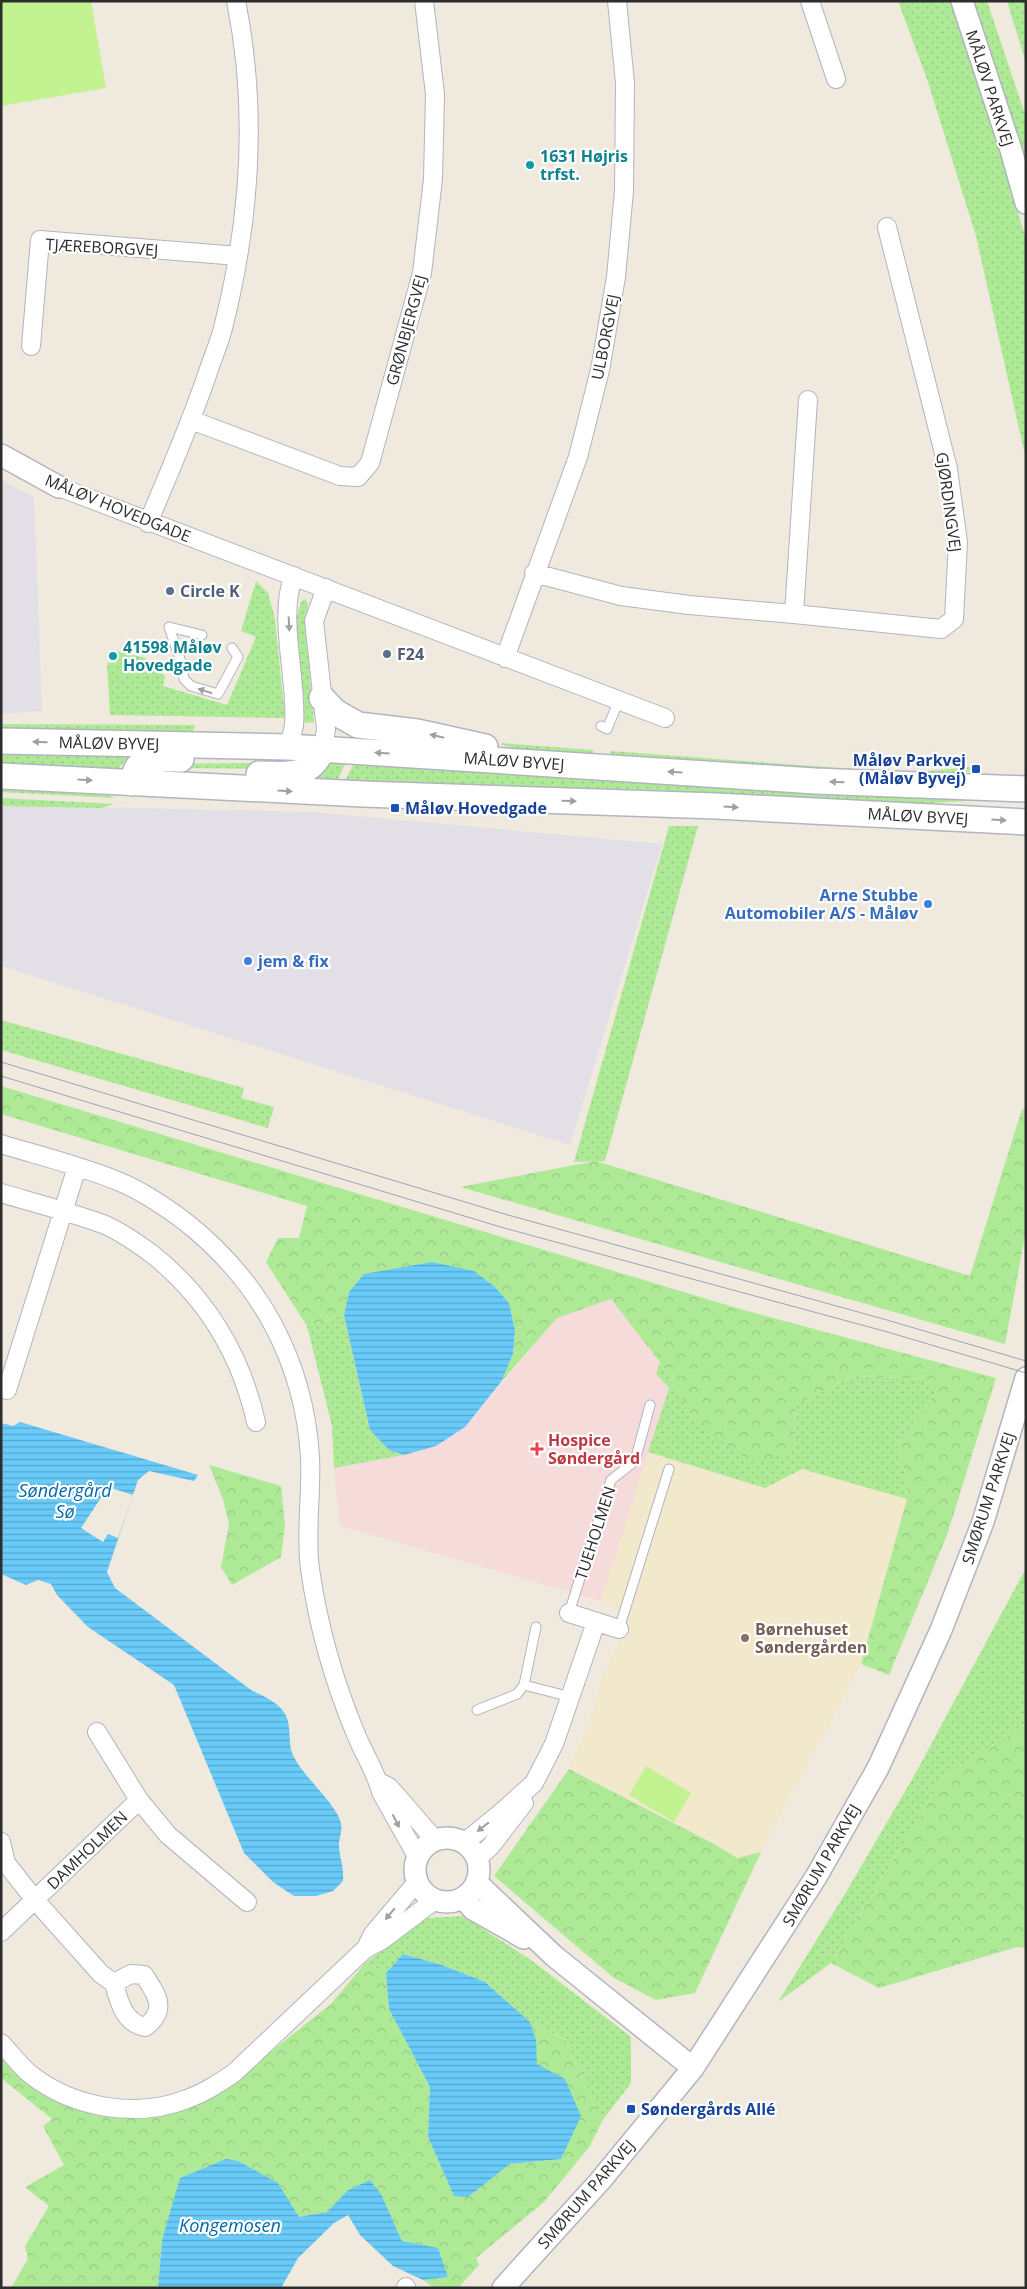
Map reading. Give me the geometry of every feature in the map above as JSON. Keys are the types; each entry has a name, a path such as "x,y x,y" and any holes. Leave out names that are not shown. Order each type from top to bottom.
{"main road":[{"path":"322,698 335,712 358,725 417,732 553,764"},
{"name":"MÅLØV BYVEJ","path":"1,741 323,749 816,781 1026,789"},
{"path":"132,783 138,768 156,759 230,758 276,747"},
{"path":"187,786 214,773 291,774 306,770 316,763 323,749"},
{"name":"MÅLØV BYVEJ","path":"1,776 187,786 716,806 1026,822"}],"street":[{"path":"148,523 191,420 223,329 238,256 249,170 250,98 243,36 236,1"},
{"name":"GRØNBJERGVEJ","path":"191,420 340,476 358,477 370,463 422,273 433,179 435,94 424,1"},
{"name":"ULBORGVEJ","path":"504,658 578,457 600,370 616,278 624,191 625,93 617,1"},
{"path":"810,1 836,79"},
{"name":"MÅLØV PARKVEJ","path":"962,1 1011,150 1026,203"},
{"name":"GJØRDINGVEJ","path":"534,573 621,596 689,606 794,614 941,630 954,619 958,542 948,470 887,227"},
{"name":"TJÆREBORGVEJ","path":"31,346 40,240 238,256"},
{"path":"794,614 808,400"},
{"name":"MÅLØV HOVEDGADE","path":"1,454 59,487 148,523 326,588 504,658 665,718"},
{"path":"276,747 294,725 288,608 290,584 294,576"},
{"path":"323,749 326,729 314,621 326,588"},
{"path":"1,1144 121,1182 165,1207 209,1241 240,1273 270,1317 290,1363 302,1404 310,1457 309,1566 319,1620 334,1677 356,1734 379,1782 385,1800 418,1858"},
{"path":"7,1390 77,1168"},
{"path":"1,1193 104,1225 138,1244 168,1267 195,1295 218,1326 238,1362 256,1422"},
{"name":"SMØRUM PARKVEJ","path":"503,2288 600,2180 693,2068 816,1877 878,1768 940,1630 983,1522 1026,1378"},
{"name":"TUEHOLMEN","path":"569,1614 619,1629"},
{"path":"477,1859 491,1846 523,1805 529,1788 554,1744 596,1622"},
{"name":"DAMHOLMEN","path":"97,1732 139,1800 168,1835 247,1902"},
{"path":"379,1782 389,1787 436,1841"},
{"path":"464,1843 529,1788"},
{"name":"DAMHOLMEN","path":"1,1932 139,1800"},
{"path":"450,1838 464,1843 471,1848 477,1859 479,1870 470,1891 451,1902 435,1900 426,1894 417,1882 415,1871 418,1858 426,1846 436,1841 450,1838"},
{"name":"DAMHOLMEN","path":"1,1842 3,1864 101,1974 114,1983"},
{"path":"365,1949 373,1934 417,1882"},
{"path":"470,1891 693,2068"},
{"path":"1,2043 29,2073 52,2089 77,2100 104,2107 132,2109 159,2107 186,2100 211,2088 234,2073 365,1949 382,1940 435,1900"}],"lane":[{"path":"202,635 169,627 184,678 191,686 218,694 238,657 232,648"},
{"path":"601,726 606,729 619,700"},
{"name":"TUEHOLMEN","path":"569,1614 611,1480 635,1461 650,1405"},
{"name":"TUEHOLMEN","path":"619,1629 669,1469"},
{"path":"477,1710 517,1694 524,1685 536,1627"},
{"path":"524,1685 571,1697"}],"shaded area":[{"path":"1,480 34,497 42,711 1,714"},
{"path":"1,805 312,812 662,844 570,1145 1,966"},
{"name":"Hospice Søndergård","path":"611,1299 660,1362 656,1374 669,1388 601,1601 340,1526 334,1468 404,1455 436,1446 465,1427 557,1318"},
{"name":"Børnehuset Søndergården","path":"648,1452 765,1488 802,1469 907,1499 861,1664 761,1852 737,1858 714,1844 569,1769 589,1724 600,1683 633,1612 601,1601"}],"green space":[{"path":"1,1 91,1 106,88 1,106"},
{"path":"898,1 951,1 988,113 1026,239 1026,460 976,236 927,79"},
{"path":"973,1 987,1 1026,117 1026,167"},
{"path":"1007,1 1026,1 1026,63"},
{"path":"256,581 268,593 275,619 285,718 110,715 107,663 116,663 117,651 145,658 165,676 163,686 227,705 256,637 241,631"},
{"path":"305,599 308,603 305,624 314,722 301,723 295,622 301,602"},
{"path":"1,724 195,725 193,732 1,730"},
{"path":"502,743 593,750 592,757 532,752 501,745"},
{"path":"611,751 906,773 972,767 972,771 925,777 608,759"},
{"path":"1,752 141,754 127,759 116,771 1,765"},
{"path":"333,757 348,758 336,783 296,781 319,775 327,768"},
{"path":"281,758 303,758 268,769 188,768 151,773 158,764 249,763"},
{"path":"356,759 965,799 965,801 914,804 654,790 345,781"},
{"path":"1,787 103,793 115,798 1,792"},
{"path":"1,798 114,804 102,808 1,806"},
{"path":"669,826 698,826 605,1161 574,1162"},
{"path":"1,1020 244,1088 241,1098 274,1107 268,1128 1,1050"},
{"path":"1,1086 740,1309 996,1378 947,1535 889,1675 861,1664 907,1499 906,1477 897,1444 936,1393 928,1379 854,1376 796,1405 794,1450 755,1464 697,1425 660,1362 611,1299 557,1318 501,1382 513,1354 515,1331 509,1303 495,1287 349,1292 344,1315 307,1326 266,1262 278,1238 299,1238 307,1206 1,1114"},
{"path":"1022,1109 1026,1110 1026,1230 1005,1344 460,1187 596,1161 970,1276"},
{"path":"344,1315 370,1430 389,1450 404,1455 334,1468 332,1426 307,1326"},
{"path":"660,1362 697,1425 794,1450 796,1405 854,1376 928,1379 936,1393 897,1444 906,1477 907,1499 802,1469 765,1488 648,1452 669,1388 656,1374"},
{"path":"209,1465 281,1486 285,1525 281,1557 232,1585 221,1567 229,1524 223,1499"},
{"path":"1026,1568 1026,1721 1023,1726 944,1776 831,1963 778,2002 845,1894 914,1776"},
{"path":"1026,1721 1026,1948 1017,1947 879,1988 831,1963 944,1776 1023,1726"},
{"path":"646,1766 691,1793 674,1822 629,1795"},
{"path":"569,1769 714,1844 737,1858 761,1852 695,1993 656,2000 614,1978 494,1876"},
{"path":"463,1916 531,1960 631,2037 631,2083 602,2121 566,2040 530,2022 485,1982 442,1965 403,1954 386,1973 366,1962 427,1918"},
{"path":"366,1962 386,1973 389,2009 430,2087 428,2137 454,2196 468,2197 510,2164 561,2159 565,2079 536,2064 536,2040 530,2022 566,2040 602,2121 590,2146 544,2202 476,2258 479,2265 458,2288 434,2288 423,2280 448,2277 402,2241 382,2196 347,2191 327,2212 299,2217 278,2183 162,2240 158,2288 11,2288 28,2259 25,2246 49,2206 25,2187 64,2165 43,2126 52,2119 1,2078 1,2052 42,2093 79,2110 135,2116 240,2076 331,2004"}],"water":[{"path":"432,1262 474,1271 495,1287 509,1303 515,1331 513,1354 501,1382 465,1427 436,1446 404,1455 389,1450 370,1430 344,1315 349,1292 364,1274"},
{"name":"Søndergård Sø","path":"20,1422 198,1475 194,1481 149,1471 138,1480 107,1572 115,1588 251,1690 273,1702 283,1711 288,1722 293,1755 304,1772 327,1799 341,1824 339,1852 343,1881 333,1891 316,1896 294,1896 273,1882 244,1853 174,1685 88,1627 57,1595 51,1584 38,1580 26,1585 1,1574 1,1423 13,1426"},
{"path":"403,1954 442,1965 485,1982 530,2022 536,2040 537,2064 565,2079 581,2116 561,2159 510,2164 468,2197 454,2196 428,2137 430,2087 389,2009 386,1973"},
{"name":"Kongemosen","path":"226,2159 238,2161 278,2183 299,2217 327,2212 347,2191 370,2180 382,2196 402,2241 438,2248 448,2277 423,2280 393,2266 360,2235 348,2215 334,2223 298,2258 281,2288 158,2288 162,2240 180,2178"}],"pier":[{"path":"108,1487 133,1495 118,1538 108,1534 103,1542 81,1528"}],"tram line":[{"path":"1,1062 508,1215 887,1320 1026,1361"},
{"path":"1,1076 504,1228 884,1331 1026,1373"}],"place":[{"name":"1631 Højris trfst.","path":"530,165"},
{"name":"Circle K","path":"170,591"},
{"name":"F24","path":"387,654"},
{"name":"41598 Måløv Hovedgade","path":"113,656"},
{"name":"Måløv Parkvej (Måløv Byvej)","path":"976,769"},
{"name":"Måløv Hovedgade","path":"395,808"},
{"name":"Arne Stubbe Automobiler A/S - Måløv","path":"928,904"},
{"name":"jem & fix","path":"248,961"},
{"name":"Hospice Søndergård","path":"537,1449"},
{"name":"Børnehuset Søndergården","path":"745,1638"},
{"name":"Søndergårds Allé","path":"631,2109"}]}
